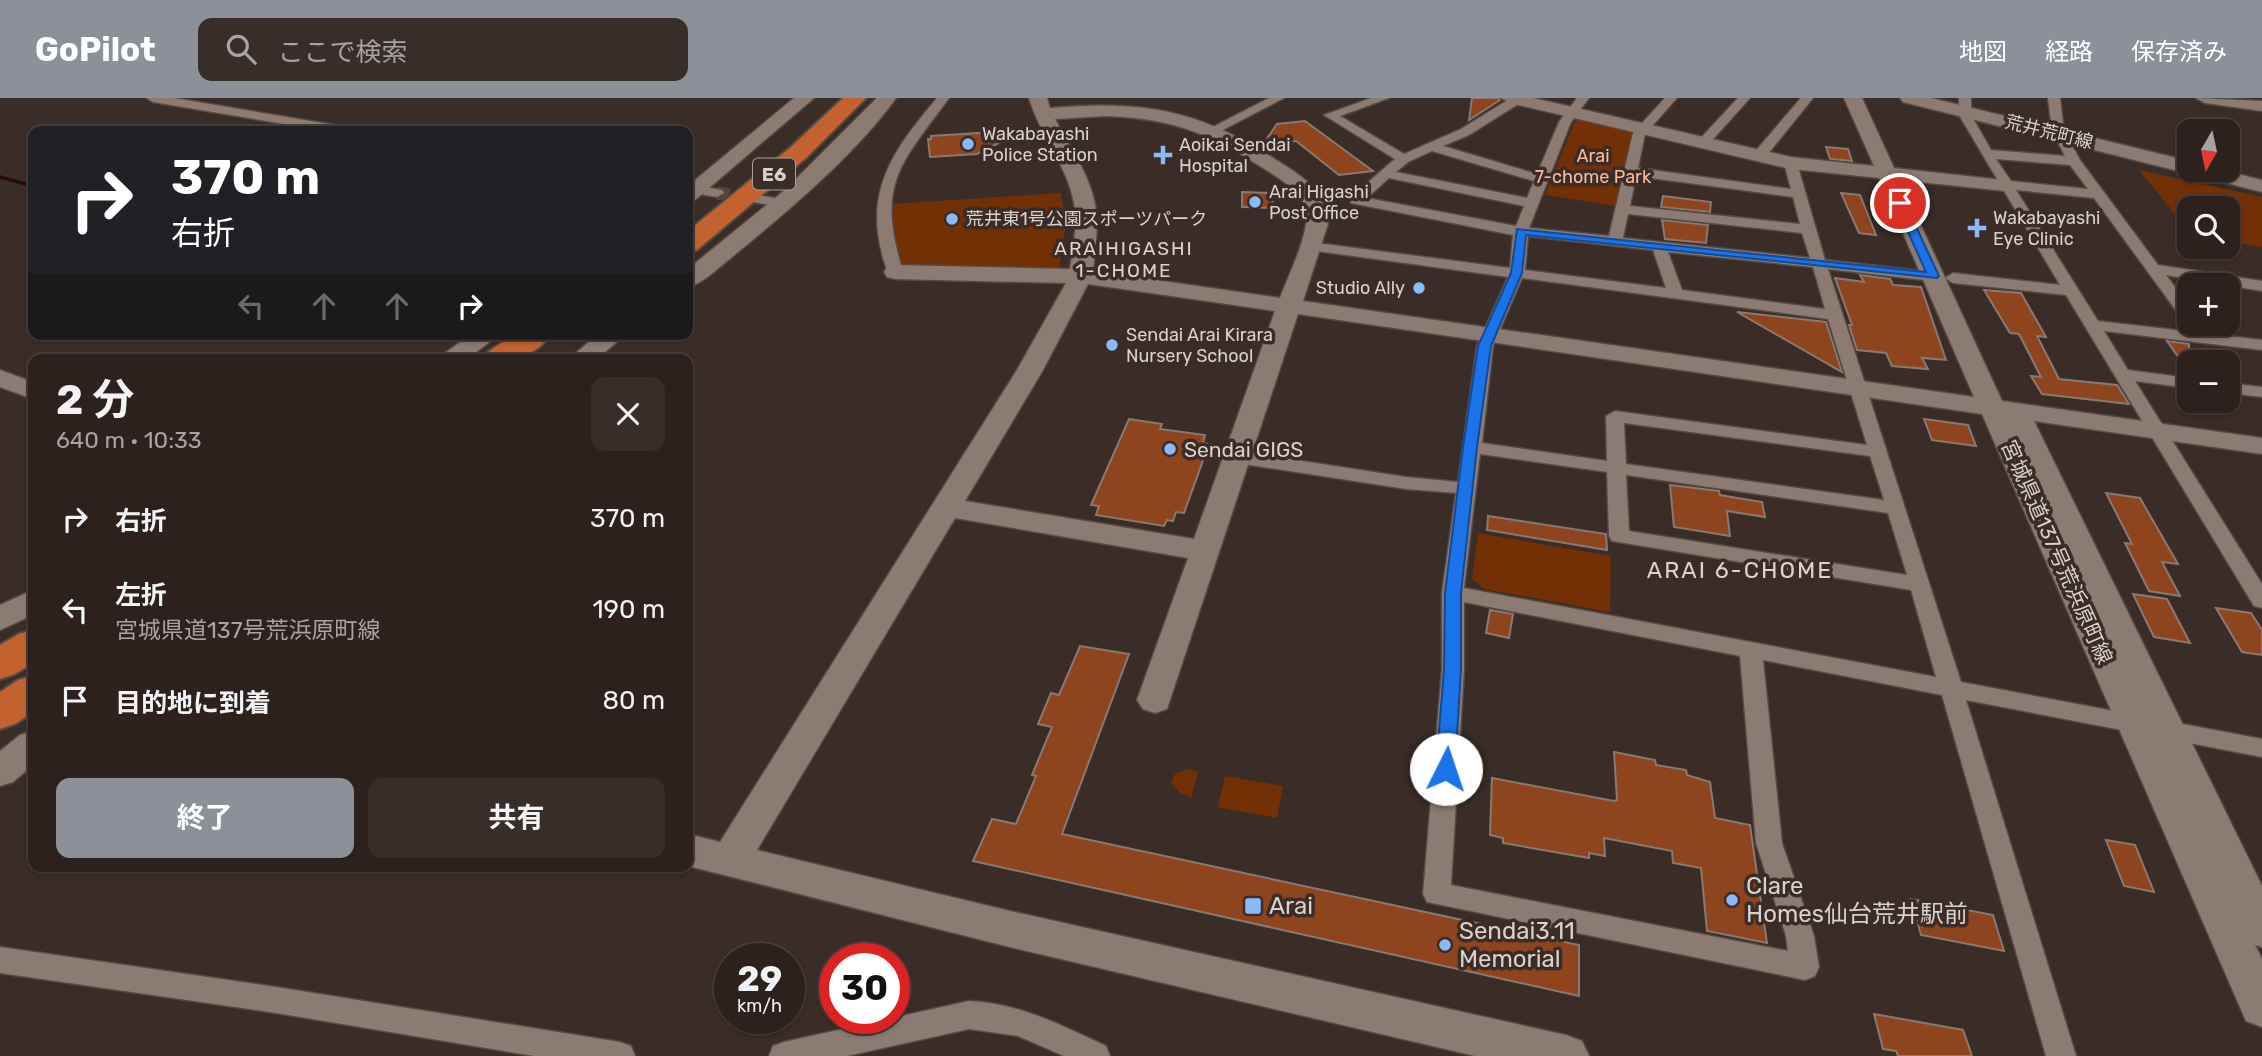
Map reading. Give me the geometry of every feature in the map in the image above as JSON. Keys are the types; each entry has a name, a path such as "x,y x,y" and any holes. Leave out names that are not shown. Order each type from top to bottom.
{"highway":[{"name":"E6","path":"693,222 780,150 835,98"},
{"name":"E6","path":"693,240 799,152 855,98"},
{"path":"506,354 527,340"},
{"path":"534,354 555,340"},
{"path":"0,664 28,647"},
{"path":"0,687 28,670"},
{"path":"0,713 28,694"}],"street":[{"path":"153,98 317,126"},
{"path":"697,192 805,98"},
{"path":"693,275 821,167 887,98"},
{"path":"943,98 896,157 883,192 884,241 895,272 1081,276 2262,446"},
{"path":"1383,98 1330,115 1403,159"},
{"path":"1583,98 1564,122 1531,203 1521,231 1517,273 1485,346 1453,593 1452,669 1437,894 1805,967 1800,936 1769,843 1751,651"},
{"path":"1615,242 1637,139 1671,98"},
{"path":"1702,144 1744,98"},
{"path":"1758,157 1807,98"},
{"name":"宮城県道137号荒浜原町線","path":"1853,98 1895,174 2151,728 2262,1007"},
{"name":"宮城県道137号荒浜原町線","path":"1869,98 1895,174"},
{"name":"荒井荒町線","path":"1909,98 1966,105 2061,135 2177,164"},
{"path":"2054,98 2061,135 2074,161 2177,300"},
{"path":"2205,98 2262,106"},
{"path":"1213,130 1272,99"},
{"path":"2071,291 1521,231 1356,200 1403,159 1465,132 1513,99 1791,163 2099,194"},
{"path":"1966,105 1965,115 2005,185 2158,431 2255,577 2262,601"},
{"path":"1040,106 1135,112 1181,120 1213,130 1307,190 1318,213 1155,701"},
{"path":"730,860 1030,370 1081,276 1086,232 1085,205 1078,180 1040,106"},
{"path":"1431,147 1541,179"},
{"path":"1987,153 2074,161"},
{"path":"1791,163 1808,229 1920,584 2061,1056"},
{"path":"1632,171 1800,194"},
{"path":"1386,174 1531,203"},
{"path":"2240,180 2262,186"},
{"path":"758,200 781,203"},
{"path":"1622,209 1808,229"},
{"path":"1309,246 1836,315"},
{"path":"1659,246 1676,294"},
{"path":"2155,269 2262,286"},
{"path":"2092,325 2262,345"},
{"path":"457,354 479,340"},
{"path":"588,354 606,340"},
{"path":"2123,374 2177,381"},
{"path":"0,378 28,389"},
{"path":"2240,389 2262,392"},
{"path":"1879,452 1615,416 1619,536 1920,584"},
{"path":"1470,447 1896,509"},
{"path":"1237,457 1406,483 1465,488"},
{"path":"944,507 1205,551"},
{"path":"1453,593 2262,748"},
{"path":"0,619 28,604"},
{"name":"宮城県道137号荒浜原町線","path":"2151,728 2262,929"},
{"path":"0,772 28,749"},
{"path":"693,851 1512,1050 1566,1056"},
{"path":"0,960 290,1002 621,1056"},
{"path":"784,1056 968,1015 991,1014 1024,1024 1095,1056"}],"green space":[{"name":"Arai 7-chome Park","path":"1583,119 1635,133 1622,207 1545,195 1575,121"},
{"path":"2139,170 2177,178 2177,182 2194,182 2262,197 2262,247 2240,243 2240,196 2177,196 2177,216"},
{"path":"1061,193 1066,225 1059,267 1049,270 900,265 892,242 890,204"},
{"path":"1478,533 1611,556 1610,612 1484,589 1472,579"},
{"path":"1188,769 1198,772 1191,798 1179,792 1171,783 1175,774"},
{"path":"1225,776 1283,786 1277,818 1218,807"}],"building":[{"path":"1472,98 1499,98 1500,100 1469,120"},
{"path":"1305,121 1373,171 1339,175 1296,141 1261,147 1277,124"},
{"name":"Wakabayashi Police Station","path":"1025,130 977,154 930,157 928,139 931,139 931,136"},
{"path":"1826,147 1848,149 1852,161 1830,159"},
{"path":"1242,192 1272,193 1273,208 1242,207"},
{"path":"1841,193 1860,195 1876,235 1859,233"},
{"path":"1663,196 1711,202 1710,212 1661,207"},
{"path":"1662,220 1708,225 1706,243 1665,239"},
{"path":"1860,275 1890,279 1893,285 1921,287 1946,360 1922,358 1928,369 1892,366 1886,353 1857,350 1849,325 1852,325 1835,278 1864,282"},
{"path":"1984,290 2021,293 2046,337 2037,336 2059,379 2117,385 2129,404 2042,394 2031,376 2041,377 2019,334 2010,333"},
{"path":"1737,312 1826,322 1842,372"},
{"path":"2167,341 2189,344 2189,350 2177,350 2177,355"},
{"path":"1129,419 1162,424 1160,429 1205,435 1203,443 1209,444 1184,513 1176,512 1173,521 1167,520 1164,526 1096,515 1099,506 1091,505"},
{"path":"1924,419 1968,425 1976,446 1932,440"},
{"path":"1670,485 1719,491 1720,495 1762,502 1765,517 1727,511 1730,536 1674,527"},
{"path":"2106,493 2140,498 2178,564 2162,562 2180,596 2149,591 2125,543 2132,544"},
{"path":"1488,516 1606,534 1607,550 1487,530"},
{"path":"2133,594 2167,599 2190,643 2154,637"},
{"path":"2216,608 2251,613 2262,630 2262,655 2242,652"},
{"path":"1490,610 1513,614 1509,638 1486,633"},
{"name":"Arai","path":"1080,646 1129,654 1062,834 1579,945 1579,996 973,861 992,819 1016,824 1052,727 1038,724 1051,693 1059,695"},
{"path":"1614,752 1655,760 1656,765 1686,770 1687,775 1710,782 1715,818 1750,825 1767,943 1707,931 1701,868 1673,863 1672,851 1604,838 1605,856 1589,853 1589,858 1503,843 1503,838 1490,835 1492,778 1614,801 1617,800"},
{"path":"2106,840 2135,845 2154,892 2124,886"},
{"path":"1911,899 1993,915 2004,951 1921,935"},
{"path":"1874,1014 1963,1030 1972,1056 1898,1056 1896,1051 1883,1049"}],"waterway":[{"path":"0,177 28,185"}],"tunnel":[{"path":"717,193 758,199"}],"place":[{"name":"Wakabayashi Police Station","path":"968,144"},
{"name":"Aoikai Sendai Hospital","path":"1163,155"},
{"name":"Arai Higashi Post Office","path":"1255,202"},
{"name":"荒井東1号公園スポーツパーク","path":"952,219"},
{"name":"Wakabayashi Eye Clinic","path":"1977,228"},
{"name":"Studio Ally","path":"1419,288"},
{"name":"Sendai Arai Kirara Nursery School","path":"1112,345"},
{"name":"Sendai GIGS","path":"1170,449"},
{"name":"Clare Homes仙台荒井駅前","path":"1732,900"},
{"name":"Arai","path":"1253,906"},
{"name":"Sendai3.11 Memorial","path":"1445,945"}],"district":[{"name":"ARAIHIGASHI 1-CHOME","path":"1124,259"},
{"name":"ARAI 6-CHOME","path":"1740,570"}],"route":[{"path":"1446,769 1453,593 1470,447 1485,346 1517,273 1521,231 1933,276 1900,203"}]}
